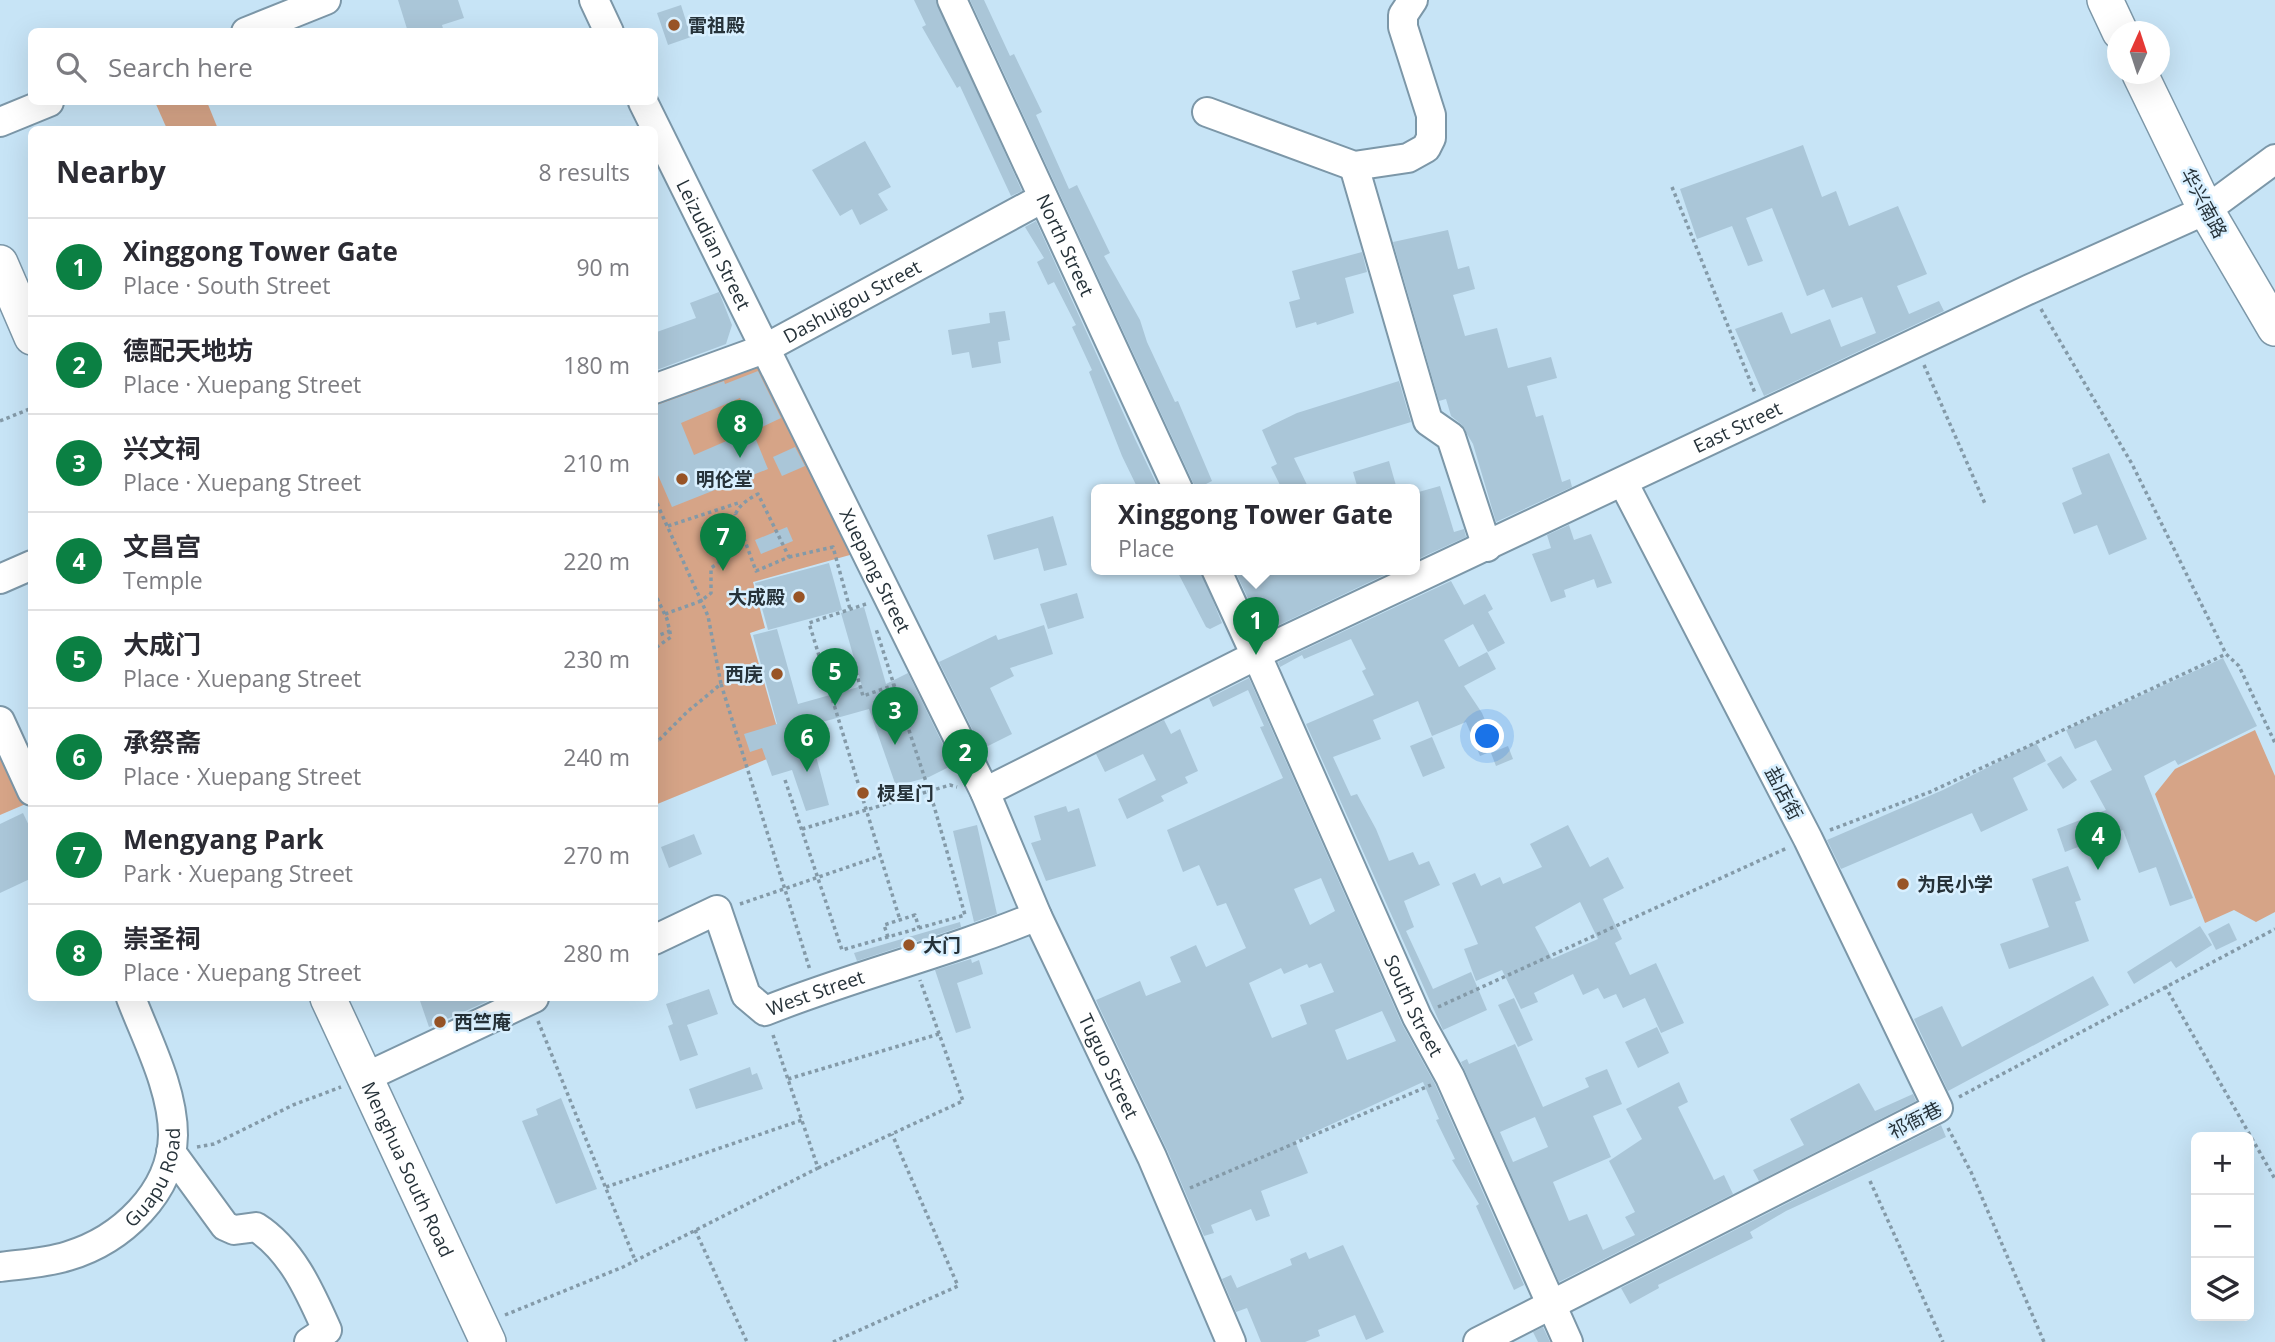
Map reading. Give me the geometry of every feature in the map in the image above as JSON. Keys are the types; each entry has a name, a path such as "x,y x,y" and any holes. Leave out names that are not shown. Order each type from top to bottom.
{"main road":[{"path":"2105,0 2115,21"},
{"name":"华兴南路","path":"2145,84 2206,210 2275,328"},
{"path":"0,263 28,328"},
{"name":"Menghua South Road","path":"329,1001 484,1334"}],"street":[{"path":"256,28 326,0"},
{"path":"594,0 607,28"},
{"name":"North Street","path":"952,0 1176,484"},
{"path":"1207,112 1354,166 1409,158 1426,148 1431,138 1431,114 1403,27 1403,15 1413,0"},
{"path":"0,122 41,105"},
{"name":"Leizudian Street","path":"644,105 655,126"},
{"name":"Leizudian Street","path":"658,133 764,349"},
{"name":"East Street","path":"1256,655 2030,289 2206,210 2275,159"},
{"path":"1354,166 1429,421 1451,437 1487,547"},
{"name":"Dashuigou Street","path":"658,388 764,349 1043,198"},
{"name":"Xuepang Street","path":"764,349 983,788"},
{"name":"盐店街","path":"1623,482 1814,851 1938,1108"},
{"path":"0,579 28,567"},
{"path":"983,788 1256,655 1219,575"},
{"name":"South Street","path":"1256,655 1417,1017 1450,1077 1568,1342"},
{"path":"0,720 28,782"},
{"name":"Tuguo Street","path":"983,788 1037,916 1169,1198 1231,1342"},
{"path":"658,938 717,911"},
{"name":"West Street","path":"717,911 746,995 765,1011 816,990 981,940 1037,916"},
{"name":"Guapu Road","path":"0,1267 46,1262 71,1256 101,1241 137,1215 161,1185 171,1152 173,1133 164,1085 132,1001"},
{"path":"366,1077 527,1001"},
{"name":"祁衙巷","path":"1478,1342 1938,1108"},
{"path":"171,1152 225,1226 234,1230 256,1227 272,1237 307,1286 327,1330 309,1342"}],"path":[{"path":"1672,187 1731,338 1765,415"},
{"path":"2030,289 2132,464 2226,654 2239,666 2275,743"},
{"path":"1914,344 1986,506"},
{"path":"0,421 28,410"},
{"path":"667,526 743,502 758,494 789,557"},
{"path":"665,614 701,601 710,593 711,568 728,556 735,514 743,502"},
{"path":"658,506 708,616 721,684 816,990"},
{"path":"735,514 756,571 789,557 833,547 850,609"},
{"path":"658,600 671,637 658,646"},
{"path":"872,615 868,603 809,623 900,920"},
{"path":"785,780 842,950 965,915 929,790 876,626"},
{"path":"658,636 670,631"},
{"path":"825,676 855,668 863,696 894,685"},
{"path":"658,741 721,684"},
{"path":"802,829 950,785 965,789 983,788"},
{"path":"717,911 880,856"},
{"path":"888,937 884,925 915,915 919,928"},
{"name":"祁衙巷","path":"1938,1108 2275,929"},
{"path":"484,1334 818,1168 963,1101 912,960"},
{"path":"2165,986 2275,1179"},
{"path":"532,1001 635,1260"},
{"path":"765,1011 818,1168"},
{"path":"788,1079 939,1034"},
{"path":"171,1152 214,1144 293,1105 366,1077"},
{"path":"1169,1198 1450,1077"},
{"path":"1938,1108 1971,1172 2044,1342"},
{"path":"606,1187 802,1120"},
{"path":"833,1342 958,1286 892,1134"},
{"path":"1870,1181 1943,1342"},
{"path":"695,1230 747,1342"}],"shaded area":[{"path":"156,105 208,105 217,126 166,126"},
{"path":"761,355 857,553 753,582 765,628 750,633 784,752 658,804 658,394"},
{"path":"2255,730 2275,776 2275,912 2256,922 2234,910 2205,923 2155,794 2175,769"},
{"path":"0,736 28,803 0,815"}],"building":[{"path":"398,0 458,0 464,18 442,25 443,28 407,28"},
{"path":"914,0 936,0 1022,191 1011,196 960,86 957,88 922,27 926,25"},
{"path":"970,0 984,0 1010,56 1014,54 1042,112 1036,115 1069,189 1077,185 1110,253 1104,256 1140,320 1147,342 1175,402 1178,401 1212,481 1194,484"},
{"name":"雷祖殿","path":"681,5 691,37 668,45 657,13"},
{"path":"865,141 891,187 878,194 888,210 860,225 852,209 840,216 812,170"},
{"path":"1803,145 1822,197 1836,191 1849,226 1898,206 1927,274 1897,286 1909,314 1939,301 1944,311 1764,396 1735,329 1782,312 1791,334 1830,319 1841,347 1876,333 1862,297 1832,308 1824,289 1807,296 1772,208 1746,218 1763,261 1748,266 1732,226 1697,239 1680,189"},
{"path":"1036,221 1157,484 1136,484 1089,372 1092,370 1072,327 1076,325 1054,282 1048,285 1037,262 1044,258 1025,227"},
{"path":"1448,230 1458,269 1469,266 1475,289 1453,295 1465,336 1497,328 1508,368 1551,357 1557,378 1527,386 1536,417 1543,415 1562,482 1570,479 1572,487 1496,522 1473,444 1461,424 1451,416 1446,399 1439,401 1393,242"},
{"path":"1362,252 1367,272 1345,278 1354,313 1317,325 1316,322 1296,328 1289,302 1300,299 1292,271"},
{"path":"719,292 732,325 726,344 658,370 658,332 696,318 690,303"},
{"path":"1005,311 1010,340 998,342 1001,363 972,368 969,352 952,355 948,330 990,323 989,313"},
{"path":"758,371 781,418 756,430 740,398 681,423 694,455 752,430 768,469 672,507 658,475 658,405 724,381 725,384"},
{"path":"1399,381 1411,422 1294,458 1307,484 1280,484 1271,467 1277,464 1262,430 1297,413"},
{"path":"795,447 805,466 782,476 773,457"},
{"path":"2109,453 2147,539 2109,555 2097,525 2074,534 2062,503 2082,494 2072,468"},
{"path":"1389,461 1396,484 1357,484 1353,472"},
{"path":"1440,486 1454,532 1464,529 1466,537 1420,558 1420,492"},
{"path":"1053,516 1067,565 1044,571 1038,548 994,560 987,535"},
{"path":"1569,525 1574,540 1591,534 1612,583 1597,588 1594,579 1564,590 1566,597 1551,602 1532,554 1551,548 1547,535"},
{"path":"787,527 793,541 761,554 755,540"},
{"name":"大成殿","path":"829,563 842,610 768,630 755,583"},
{"path":"1179,575 1202,575 1222,623 1210,629 1206,627"},
{"path":"1237,575 1384,575 1264,632"},
{"path":"1451,581 1464,605 1485,594 1493,609 1488,612 1505,643 1488,652 1473,624 1444,640 1459,667 1487,652 1496,669 1464,686 1482,713 1497,749 1480,756 1466,722 1432,736 1418,701 1373,720 1381,739 1333,757 1351,796 1357,794 1376,829 1389,861 1413,852 1419,865 1429,861 1440,885 1404,901 1414,927 1406,931 1433,989 1471,972 1487,1010 1443,1030 1306,724 1374,695 1362,671 1366,669 1351,639 1304,659 1302,655 1280,667 1278,662"},
{"path":"1077,593 1084,618 1048,629 1040,604"},
{"path":"864,607 886,684 908,673 953,765 929,777 896,786 869,709 808,726 829,805 806,811 792,770 772,776 762,748 750,752 744,734 777,724 753,635 777,629 798,704 862,686 841,613"},
{"path":"1044,625 1053,654 1010,668 1014,676 990,688 1012,734 982,749 939,662 996,635 998,640"},
{"path":"2223,658 2257,726 2178,765 2175,760 2144,776 2193,898 2170,906 2156,867 2139,873 2123,830 2065,852 2057,829 2106,810 2090,781 2112,770 2096,740 2075,749 2066,730"},
{"path":"1249,678 1402,1024 1435,1084 1524,1285 1514,1290 1476,1206 1479,1204 1452,1160 1455,1159 1436,1120 1439,1119 1423,1082 1295,1141 1308,1173 1261,1191 1270,1216 1256,1221 1251,1209 1211,1225 1214,1233 1204,1236 1167,1150 1096,1000 1140,981 1146,996 1181,982 1170,957 1196,945 1206,967 1246,948 1226,903 1217,906 1199,865 1183,872 1167,830 1283,778 1260,727 1264,726 1248,690 1213,707 1209,698","holes":["1321,878 1335,911 1310,925 1294,889","1321,963 1334,992 1300,1005 1307,1024 1272,1038 1249,983 1281,968 1284,974 1307,964 1309,968","1382,1011 1396,1041 1347,1060 1335,1030"]},
{"path":"1164,720 1171,734 1180,729 1198,771 1185,777 1188,783 1161,796 1164,801 1127,819 1118,799 1156,780 1143,754 1105,772 1096,754"},
{"path":"1432,737 1445,768 1423,777 1410,746"},
{"path":"2036,743 2046,761 2013,778 2028,810 1981,832 1972,813 1841,869 1827,840 1943,790"},
{"path":"1508,746 1513,759 1496,766 1491,753"},
{"path":"2061,756 2077,780 2063,789 2047,764"},
{"path":"1066,806 1068,812 1079,808 1096,866 1046,881 1031,843 1041,840 1034,816"},
{"path":"23,813 28,824 28,880 0,893 0,824"},
{"path":"977,825 997,914 974,922 953,831"},
{"path":"1568,825 1590,867 1608,857 1624,888 1603,899 1622,939 1615,943 1630,975 1656,963 1684,1023 1661,1033 1645,998 1623,1008 1616,994 1604,999 1598,988 1583,995 1573,974 1534,993 1538,1002 1521,1009 1502,970 1476,981 1464,949 1478,944 1452,883 1475,873 1481,886 1500,877 1503,884 1542,867 1530,844","holes":["1580,902 1598,939 1552,959 1535,927"]},
{"path":"694,834 702,854 669,868 661,847"},
{"path":"2068,866 2081,900 2075,902 2089,941 2009,969 2000,944 2049,927 2032,879"},
{"path":"960,922 961,927 857,961 854,953"},
{"path":"2229,923 2237,940 2216,950 2208,934"},
{"path":"2200,926 2212,945 2176,968 2171,961 2134,984 2127,972"},
{"path":"971,959 972,963 979,960 983,974 957,983 971,1028 956,1033 935,970"},
{"path":"2093,976 2109,1005 1948,1091 1914,1019 1942,1006 1962,1047"},
{"path":"709,989 718,1014 687,1025 698,1055 680,1061 668,1026 673,1024 666,1004"},
{"path":"1514,998 1533,1040 1518,1047 1498,1005"},
{"path":"420,1001 488,1001 429,1027"},
{"path":"1657,1027 1669,1053 1638,1068 1625,1042"},
{"path":"1515,1044 1543,1107 1589,1087 1585,1078 1607,1069 1622,1104 1593,1116 1611,1157 1553,1182 1569,1221 1587,1214 1603,1250 1635,1235 1625,1217 1635,1212 1609,1161 1642,1139 1626,1109 1679,1082 1688,1102 1678,1107 1714,1180 1724,1175 1733,1194 1559,1282 1461,1062 1467,1059 1469,1064","holes":["1535,1117 1548,1147 1513,1162 1500,1132"]},
{"path":"750,1067 752,1075 757,1073 763,1089 696,1109 689,1089"},
{"path":"1859,1083 1875,1111 1913,1094 1916,1101 1759,1181 1753,1170 1804,1145 1790,1119"},
{"path":"561,1098 597,1189 556,1204 522,1121 538,1115 536,1109"},
{"path":"1941,1125 1946,1137 1786,1211 1750,1232 1753,1238 1658,1285 1659,1288 1630,1304 1621,1288"},
{"path":"1343,1245 1384,1332 1366,1340 1355,1315 1318,1330 1320,1336 1305,1342 1261,1342 1247,1308 1236,1312 1222,1279 1231,1275 1237,1288 1292,1265 1290,1259 1306,1252 1309,1259"},
{"path":"1543,1327 1550,1342 1538,1342 1533,1332"}],"place":[{"name":"雷祖殿","path":"674,25"},
{"name":"崇圣祠","path":"740,458"},
{"name":"明伦堂","path":"682,479"},
{"name":"Mengyang Park","path":"723,571"},
{"name":"大成殿","path":"799,597"},
{"name":"Xinggong Tower Gate","path":"1256,655"},
{"name":"西庑","path":"777,674"},
{"name":"大成门","path":"835,706"},
{"name":"兴文祠","path":"895,745"},
{"name":"承祭斋","path":"807,772"},
{"name":"德配天地坊","path":"965,787"},
{"name":"棂星门","path":"863,793"},
{"name":"文昌宫","path":"2098,870"},
{"name":"为民小学","path":"1903,884"},
{"name":"大门","path":"909,945"},
{"name":"西竺庵","path":"440,1022"}]}
